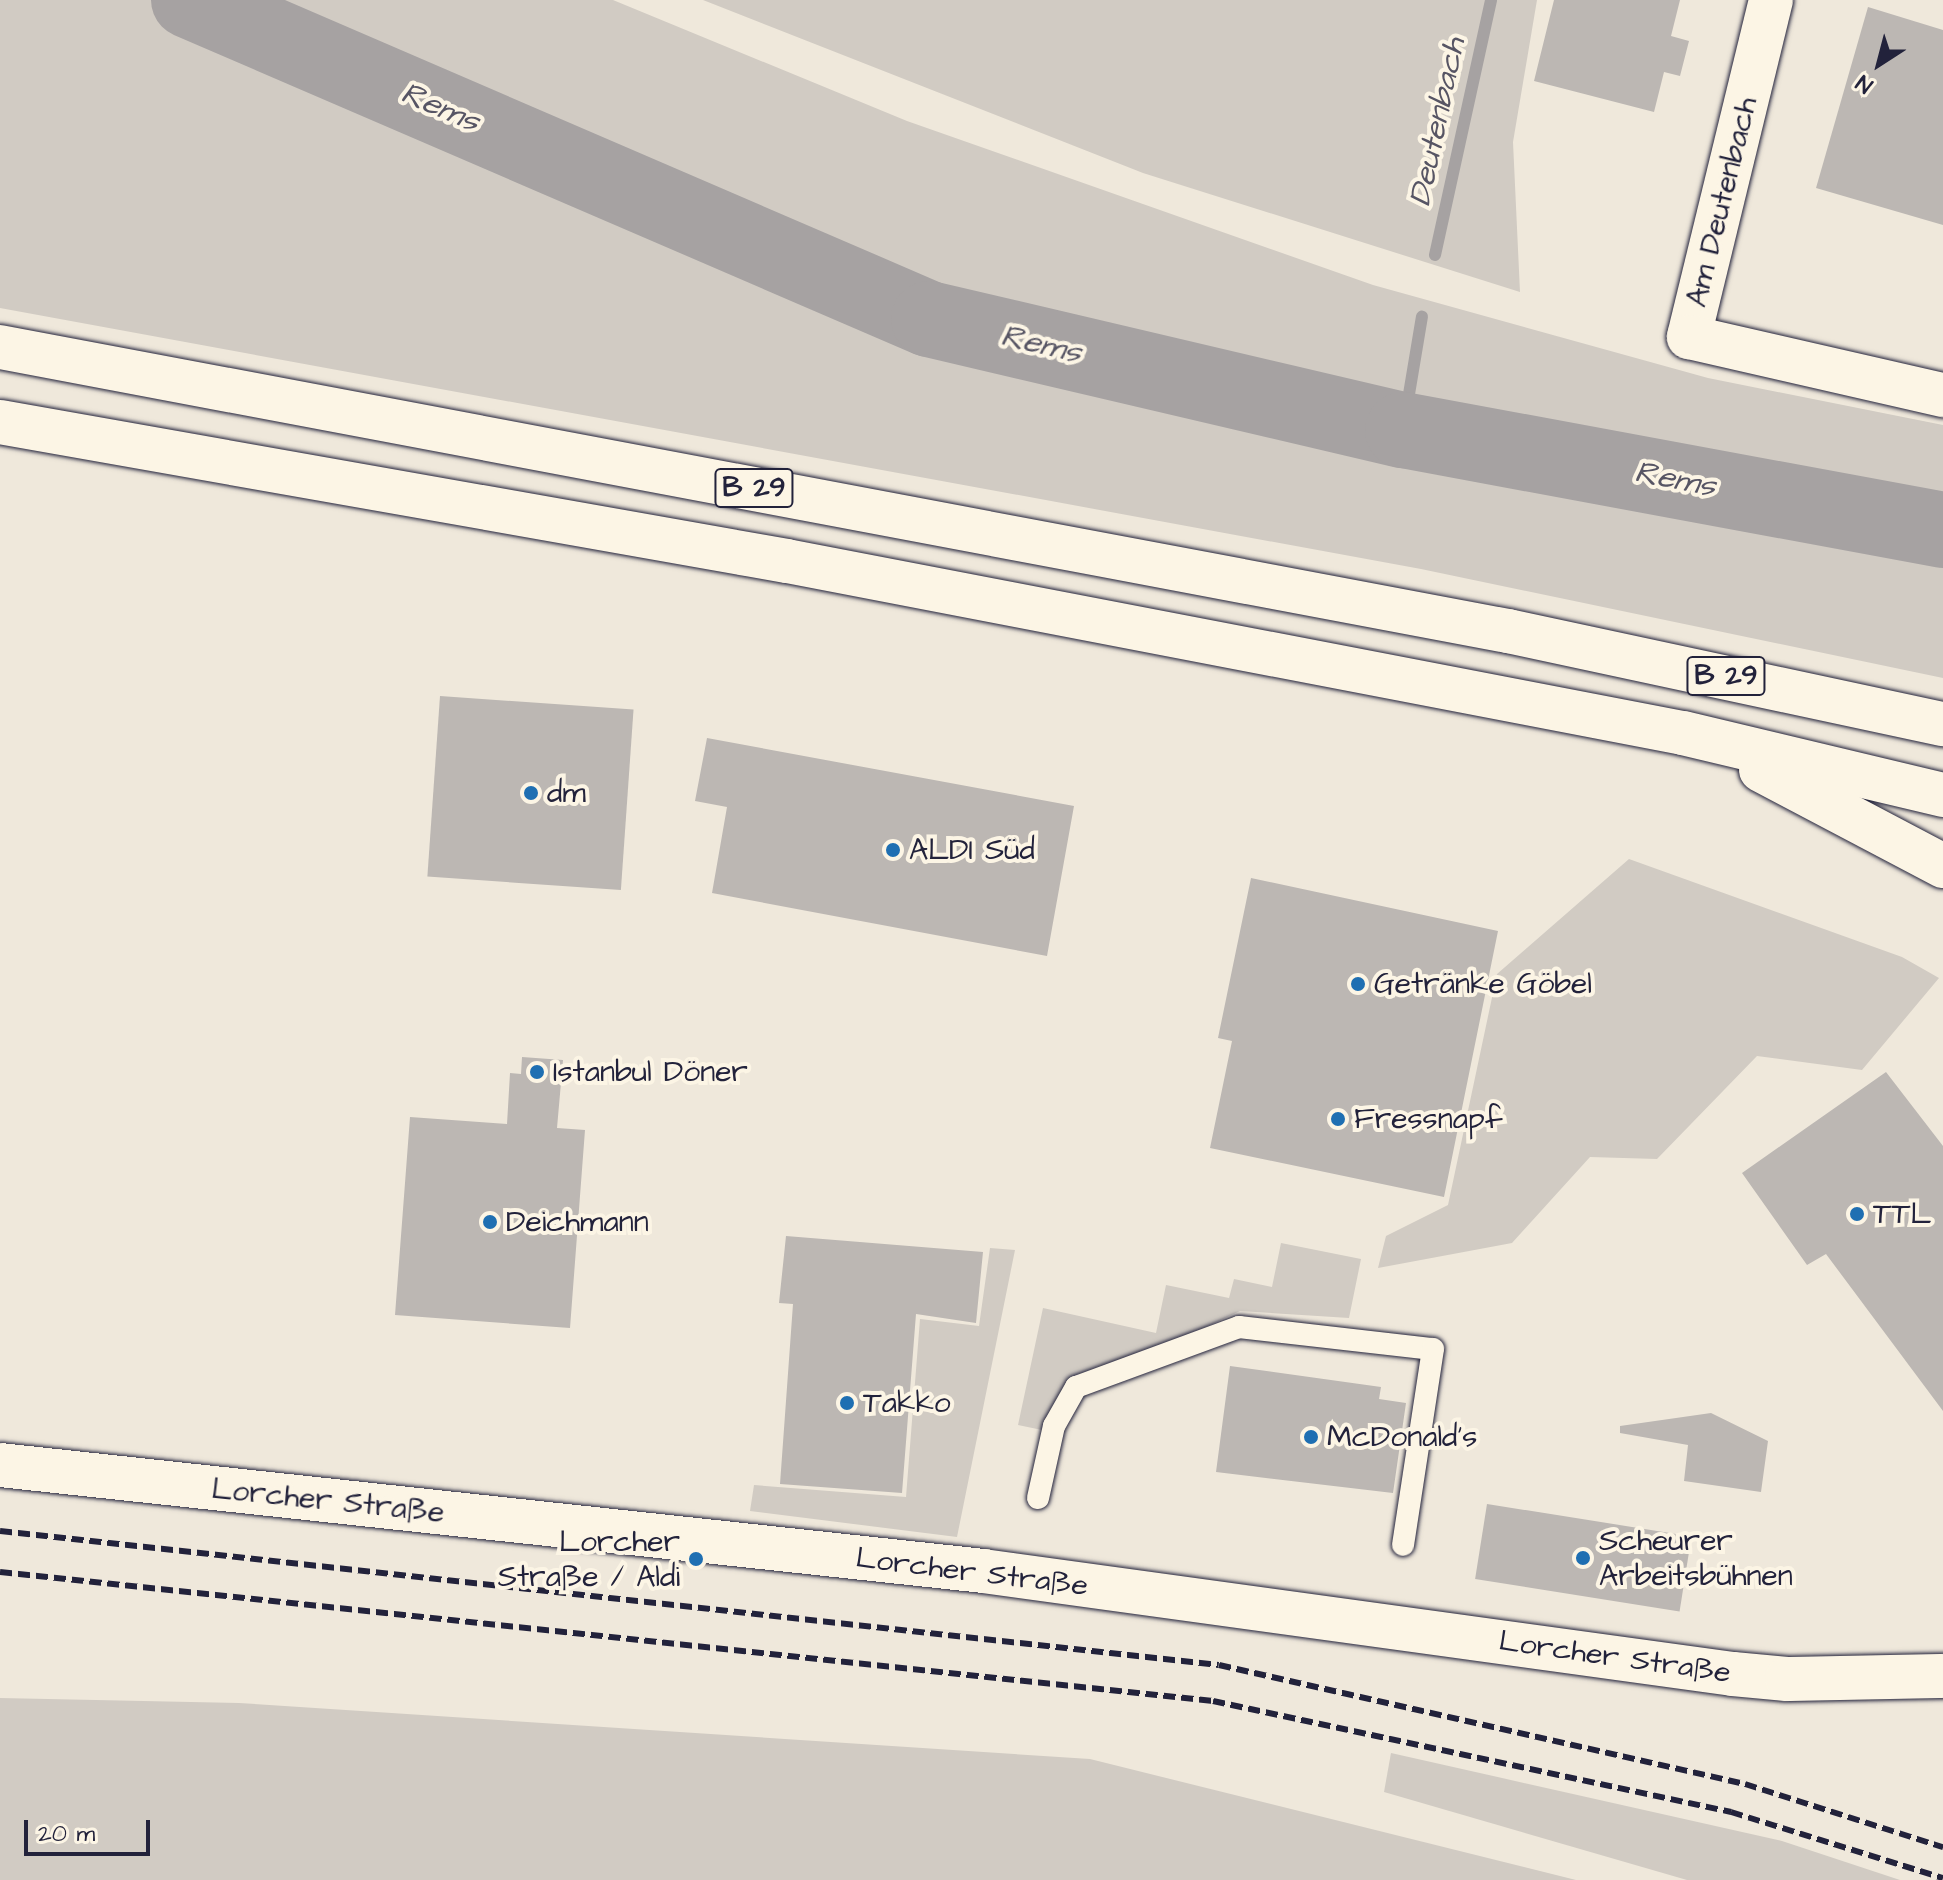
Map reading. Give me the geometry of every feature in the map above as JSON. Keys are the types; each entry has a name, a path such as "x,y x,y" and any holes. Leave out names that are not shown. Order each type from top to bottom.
{"main road":[{"name":"Am Deutenbach","path":"1771,0 1689,337 1943,395"},
{"name":"B 29","path":"0,347 1508,631 1943,724"},
{"name":"B 29","path":"0,422 787,561 1683,733 1943,795"},
{"path":"1683,733 1867,821 1943,866"},
{"name":"Lorcher Straße","path":"0,1465 983,1571 1733,1674 1787,1679 1943,1676"}],"lane":[{"path":"1038,1498 1054,1426 1076,1387 1239,1327 1433,1349 1403,1545"}],"shaded area":[{"path":"0,0 613,0 907,121 1373,285 1708,378 1943,425 1943,678 1421,569 0,308"},
{"path":"703,0 1537,0 1513,142 1520,292 1143,173"},
{"path":"1629,859 1902,957 1939,978 1862,1070 1757,1056 1657,1159 1590,1157 1512,1243 1378,1268 1386,1236 1448,1205 1497,974"},
{"path":"1281,1243 1361,1259 1349,1318 1240,1311 1143,1356 1067,1380 1042,1430 1018,1425 1043,1308 1156,1333 1166,1285 1229,1298 1234,1279 1272,1287"},
{"path":"990,1248 1015,1250 957,1537 750,1511 754,1485 906,1497 920,1319 979,1326"},
{"path":"0,1698 239,1703 1090,1759 1576,1880 0,1880"},
{"path":"1391,1753 1782,1841 1900,1880 1687,1880 1384,1792"}],"building":[{"path":"1554,0 1680,0 1671,36 1689,41 1680,76 1664,72 1654,112 1534,81"},
{"path":"1868,7 1943,30 1943,225 1816,188"},
{"name":"dm","path":"440,696 634,710 621,890 427,877"},
{"name":"ALDI Süd","path":"707,738 1074,806 1047,956 712,893 727,807 695,801"},
{"name":"Getränke Göbel","path":"1251,878 1498,931 1444,1197 1210,1148 1232,1041 1218,1038"},
{"name":"Deichmann","path":"522,1057 563,1060 557,1128 585,1130 570,1328 395,1315 410,1117 507,1124 510,1073 521,1074"},
{"name":"TTL","path":"1886,1072 1943,1146 1943,1411 1826,1254 1807,1265 1742,1173"},
{"name":"Takko","path":"786,1236 983,1252 976,1323 916,1314 902,1493 780,1484 793,1304 779,1303"},
{"name":"McDonald's","path":"1230,1366 1381,1387 1379,1399 1406,1403 1393,1493 1216,1472"},
{"path":"1711,1413 1768,1441 1761,1492 1684,1481 1688,1445 1620,1433 1620,1426"},
{"name":"Scheurer Arbeitsbühnen","path":"1487,1504 1691,1536 1680,1611 1475,1579"}],"waterway":[{"name":"Rems","path":"189,0 929,319 1403,430 1943,530"},
{"name":"Deutenbach","path":"1435,255 1491,0"},
{"name":"Deutenbach","path":"1403,430 1422,317"}],"railway":[{"path":"0,1531 1219,1665 1745,1784 1943,1847"},
{"path":"0,1572 1213,1701 1731,1812 1943,1878"}],"place":[{"name":"dm","path":"531,793"},
{"name":"ALDI Süd","path":"893,850"},
{"name":"Getränke Göbel","path":"1358,984"},
{"name":"Istanbul Döner","path":"537,1072"},
{"name":"Fressnapf","path":"1338,1119"},
{"name":"TTL","path":"1857,1214"},
{"name":"Deichmann","path":"490,1222"},
{"name":"Takko","path":"847,1403"},
{"name":"McDonald's","path":"1311,1437"},
{"name":"Scheurer Arbeitsbühnen","path":"1583,1558"},
{"name":"Lorcher Straße / Aldi","path":"696,1559"}]}
